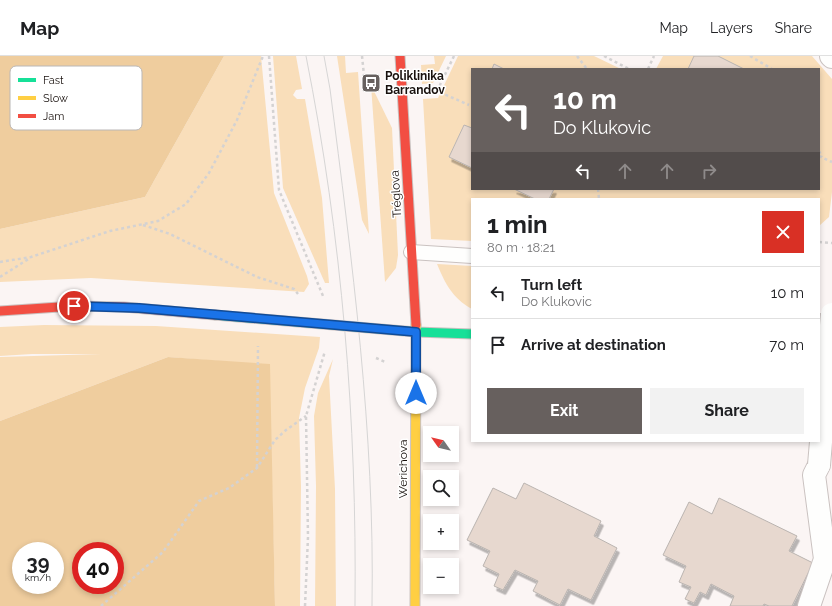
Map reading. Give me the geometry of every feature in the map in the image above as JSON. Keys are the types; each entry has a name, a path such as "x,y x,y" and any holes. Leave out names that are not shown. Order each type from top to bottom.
{"street":[{"name":"Tréglova","path":"400,56 416,332"},
{"path":"0,311 74,306 117,307 259,317 416,332 471,334"},
{"path":"809,606 825,559 814,475 819,465 832,314"},
{"name":"Werichova","path":"414,606 416,332"},
{"path":"820,353 832,354"}],"lane":[{"path":"411,252 471,256"}],"path":[{"path":"0,262 32,257 110,231 158,221 186,204 209,173 237,120 263,56"},
{"path":"269,56 279,190 325,300 326,354 306,416 308,537 305,606"},
{"path":"362,56 365,85"},
{"path":"454,56 437,91 469,105"},
{"path":"577,56 586,68"},
{"path":"604,56 627,68"},
{"path":"648,68 654,56"},
{"path":"750,56 770,68"},
{"path":"820,156 832,162"},
{"path":"143,225 170,234 256,277 294,289 301,298"},
{"path":"820,242 832,243"},
{"path":"0,277 32,257"},
{"path":"257,468 259,317"},
{"path":"101,606 163,552 199,501 229,488 257,468 275,440 306,416"}],"shaded area":[{"path":"0,56 224,56 145,197 0,229"},
{"path":"224,56 261,56 274,193 307,276 309,284 304,292 91,278 0,282 0,229 145,197"},
{"path":"273,56 296,56 302,89 296,90 293,95 297,99 305,99 322,198 329,283 325,283 283,188"},
{"path":"337,56 345,56 346,73 358,72 369,234 362,220"},
{"path":"434,56 446,56 433,83 422,84 421,65 435,64"},
{"path":"458,56 594,56 619,68 502,68 494,64 492,68 471,68 471,128 464,125 449,157 471,168 471,190 516,190 533,198 471,198 471,241 431,239 423,99 438,98"},
{"path":"663,56 694,56 688,68 657,68"},
{"path":"718,56 812,56 832,79 832,192 829,217 820,225 820,198 550,198 554,190 820,190 820,68 742,68"},
{"path":"371,85 392,128 398,255 396,268 385,282"},
{"path":"437,264 471,266 471,308 454,295 443,278"},
{"path":"44,325 156,326 320,337 319,348 305,388 299,418 301,486 300,606 275,606 269,365 168,357 0,421 0,357 101,354 32,354 0,356 0,327"},
{"path":"168,357 270,364 275,606 0,606 0,421"},
{"path":"333,359 329,376 335,489 336,606 315,606 316,486 314,416 318,393"}],"building":[{"path":"694,56 718,56 742,68 688,68"},
{"path":"494,64 502,68 492,68"},
{"path":"464,125 471,128 471,168 449,157"},
{"path":"516,190 554,190 550,198 533,198"},
{"path":"524,483 601,521 594,536 617,548 591,600 568,589 560,605 533,591 538,581 515,570 503,590 494,586 499,574 483,566 490,551 467,540 493,488 516,499"},
{"path":"719,498 797,536 789,551 813,563 792,606 769,606 764,604 763,606 730,606 734,596 711,584 706,595 700,592 694,603 685,599 691,587 679,582 686,566 663,555 689,502 712,514"}],"tram line":[{"path":"306,56 319,124 329,192 345,330 353,468 355,606"},
{"path":"324,56 330,89 354,283 366,412 370,476 372,606"}],"traffic: fast":[{"path":"215,315 416,332 471,334"}],"traffic: slow":[{"path":"415,606 416,325"}],"traffic: jam":[{"path":"400,56 416,325"},
{"path":"0,311 74,306 124,307 215,315"}],"place":[{"name":"Poliklinika Barrandov","path":"371,83"}],"route":[{"path":"74,306 124,307 272,318 416,332 416,393"}]}
